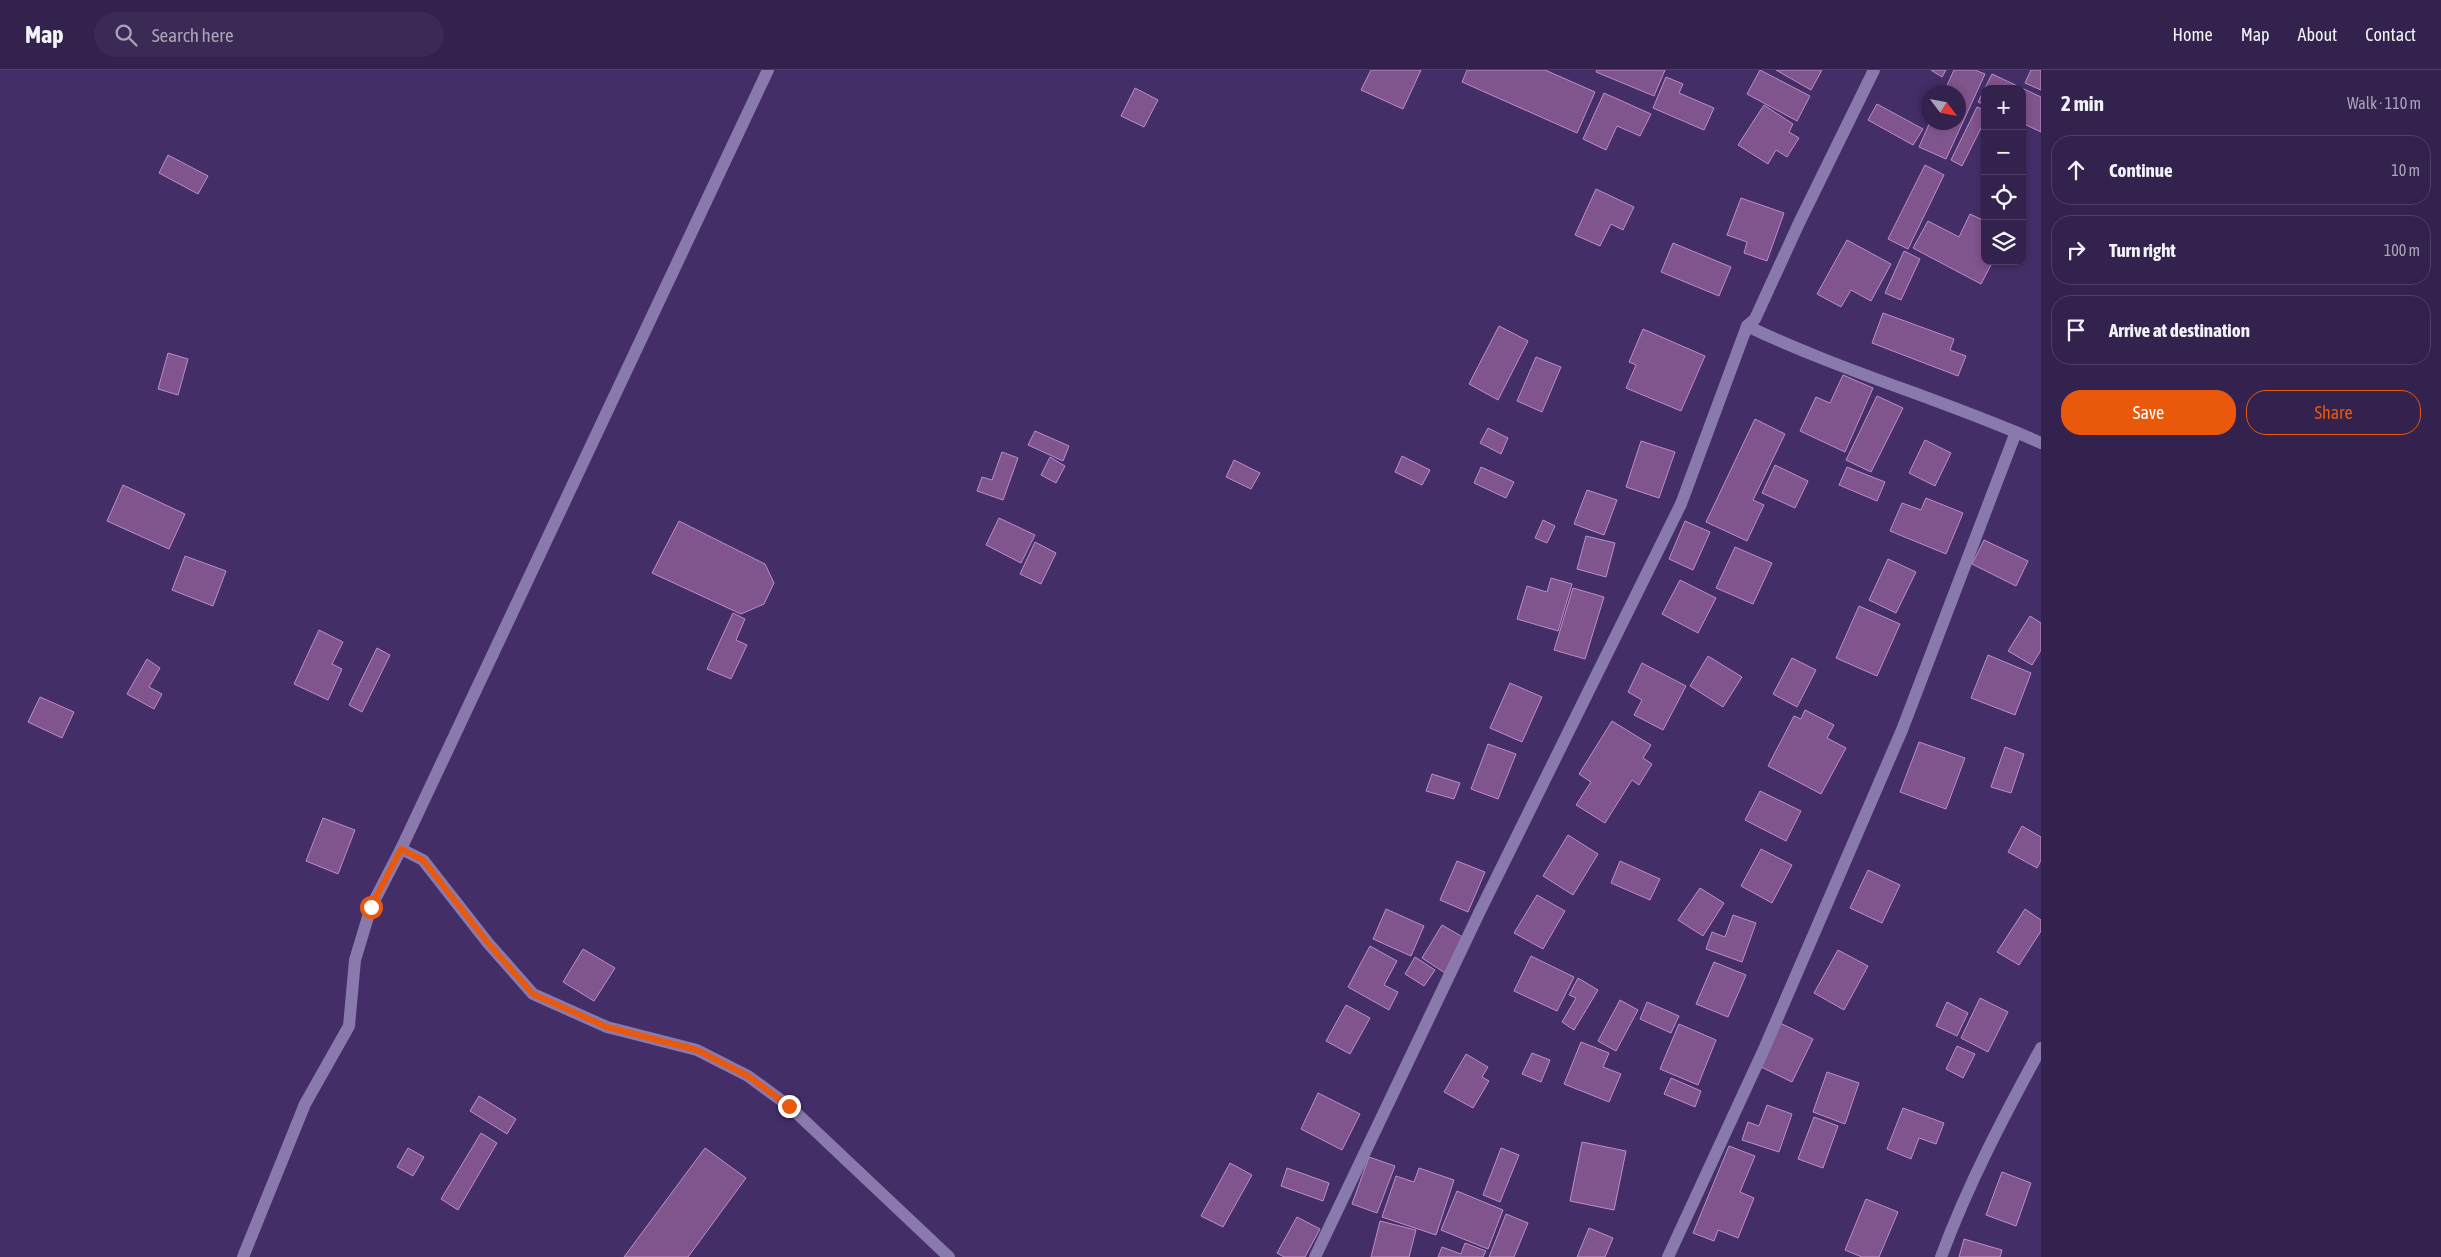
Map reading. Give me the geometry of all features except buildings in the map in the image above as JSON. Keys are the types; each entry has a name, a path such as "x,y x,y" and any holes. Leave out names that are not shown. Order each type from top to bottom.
{"street":[{"path":"243,1257 305,1104 349,1026 357,951 371,907 401,849 768,70"},
{"path":"1315,1257 1480,911 1681,504 1747,326 1756,319 1799,223 1874,70"},
{"path":"1747,326 1806,353 2041,443"},
{"path":"1668,1257 1768,1038 1902,730 2016,432"},
{"path":"401,849 423,860 488,943 533,994 607,1027 697,1050 748,1076 789,1106 949,1257"},
{"path":"1941,1257 1957,1215 1980,1165 2041,1048"}],"route":[{"path":"371,907 401,849 423,860 488,943 533,994 607,1027 631,1035 697,1050 748,1076 789,1106"}]}
